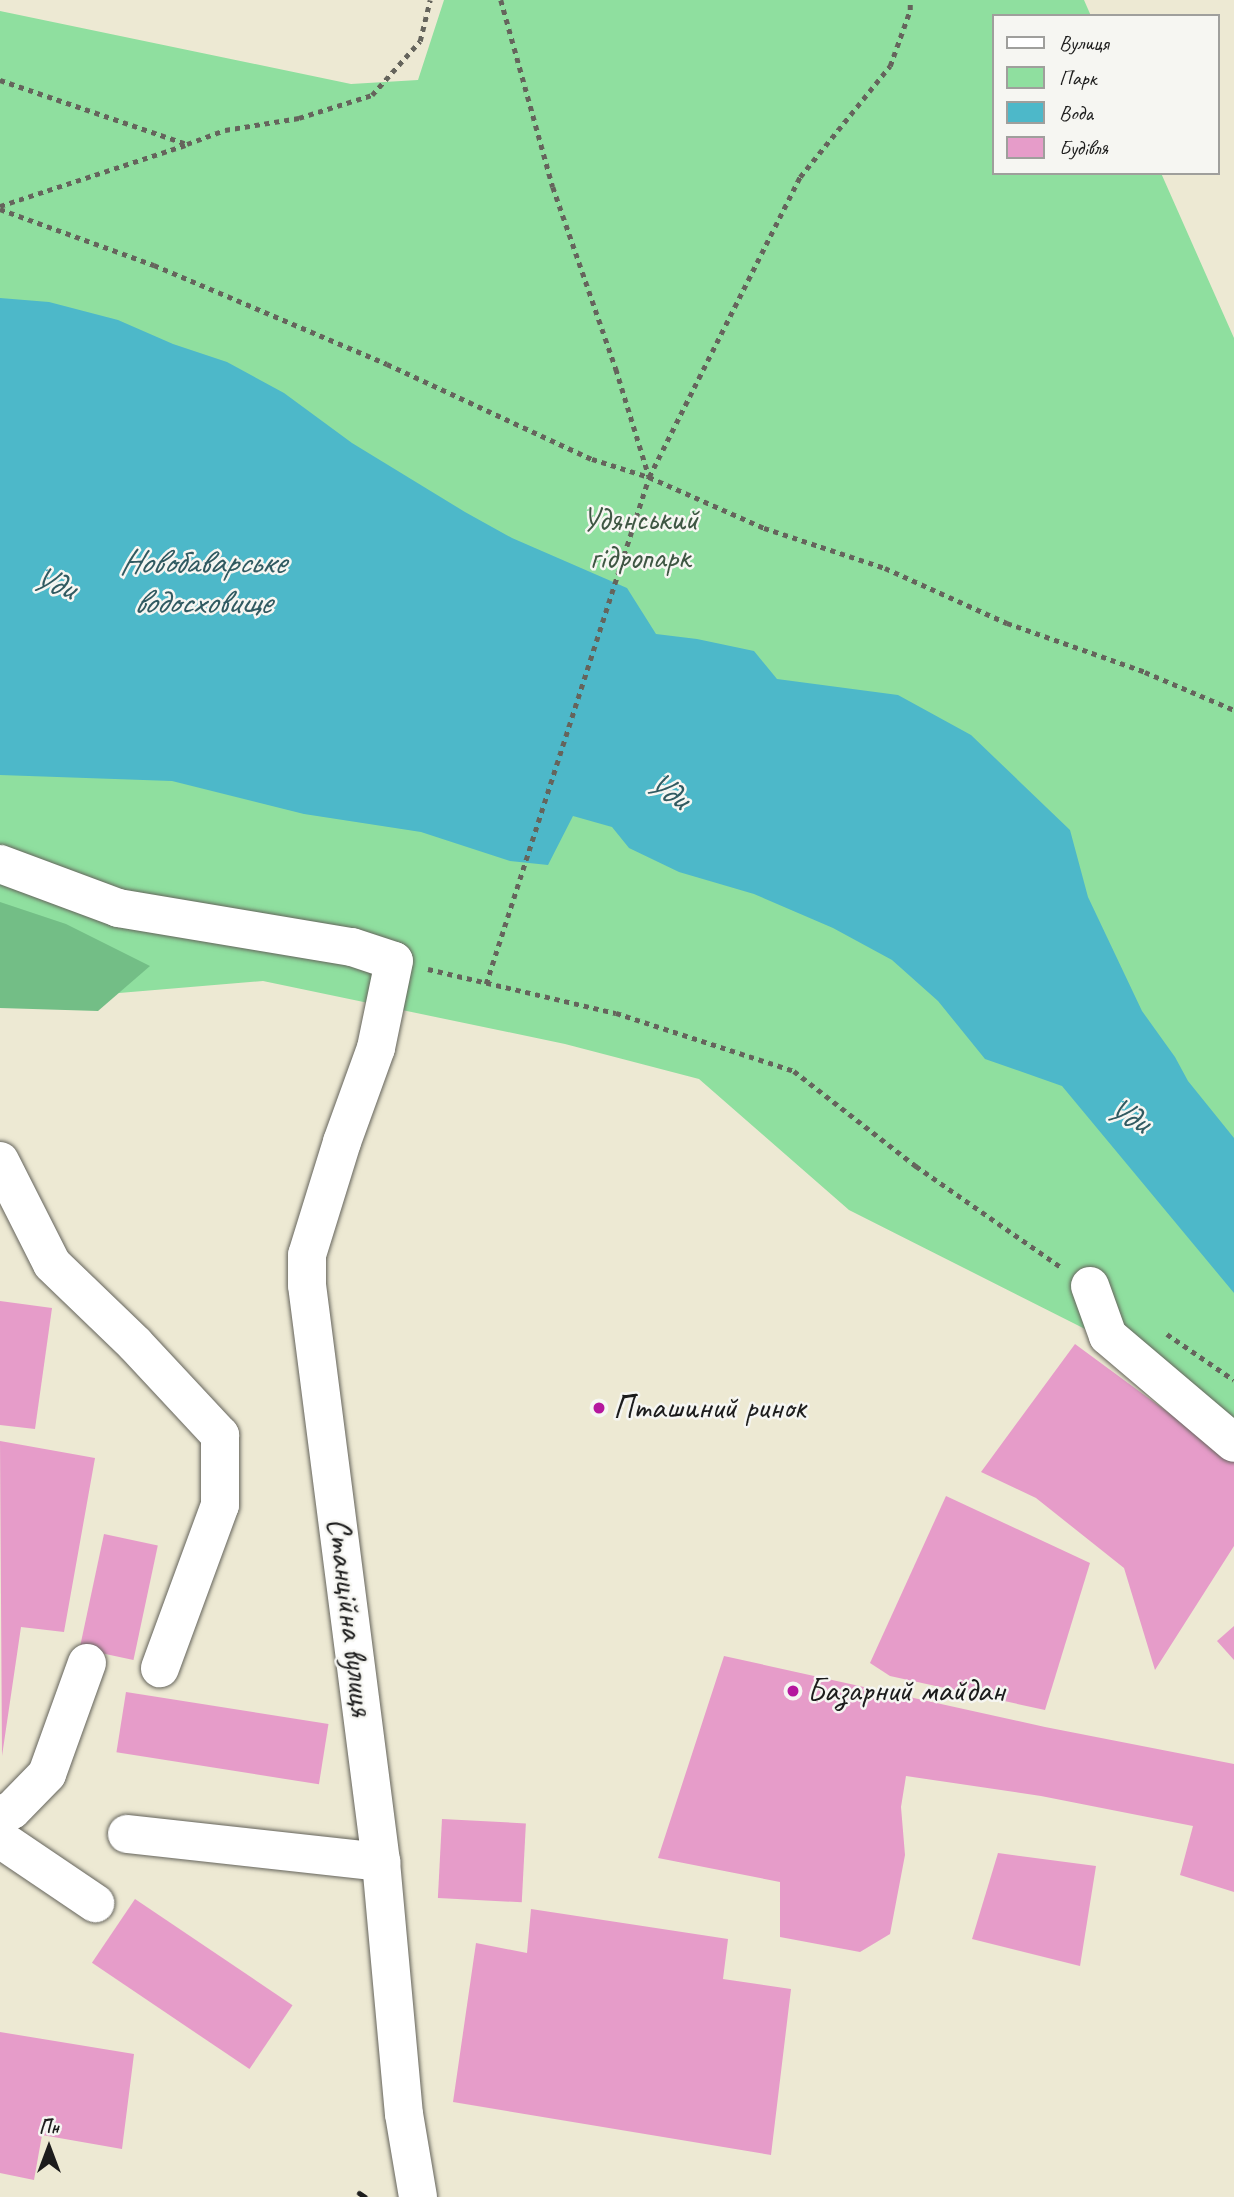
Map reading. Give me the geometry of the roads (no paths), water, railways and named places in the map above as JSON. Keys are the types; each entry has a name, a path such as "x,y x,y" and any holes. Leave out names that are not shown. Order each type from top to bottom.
{"street":[{"name":"Станційна вулиця","path":"0,864 118,908 352,947 394,961 376,1048 342,1142 307,1255 307,1285 381,1862 404,2114 418,2197"},
{"path":"0,1161 52,1264 135,1344 220,1435 220,1505 160,1668"},
{"path":"1090,1286 1108,1336 1234,1443"},
{"path":"0,1815 12,1810 47,1774 87,1663"},
{"path":"127,1834 381,1862"},
{"path":"0,1839 95,1903"}],"water":[{"path":"0,298 49,302 118,320 173,344 227,362 284,393 352,443 465,512 512,538 627,588 656,634 754,651 777,679 898,695 971,735 1070,830 1088,897 1142,1011 1175,1057 1188,1081 1234,1138 1234,1293 1062,1086 985,1059 938,1001 892,960 833,928 754,894 679,872 629,848 612,827 573,816 548,865 510,861 421,832 304,814 172,781 0,775"}],"railway":[{"path":"359,2193 365,2197"}],"place":[{"name":"Пташиний ринок","path":"599,1408"},
{"name":"Базарний майдан","path":"793,1691"}],"park label":[{"name":"Удянський гідропарк","path":"640,539"}],"water label":[{"name":"Новобаварське водосховище","path":"202,582"},
{"name":"Уди","path":"53,583"},
{"name":"Уди","path":"667,790"},
{"name":"Уди","path":"1127,1115"}]}
